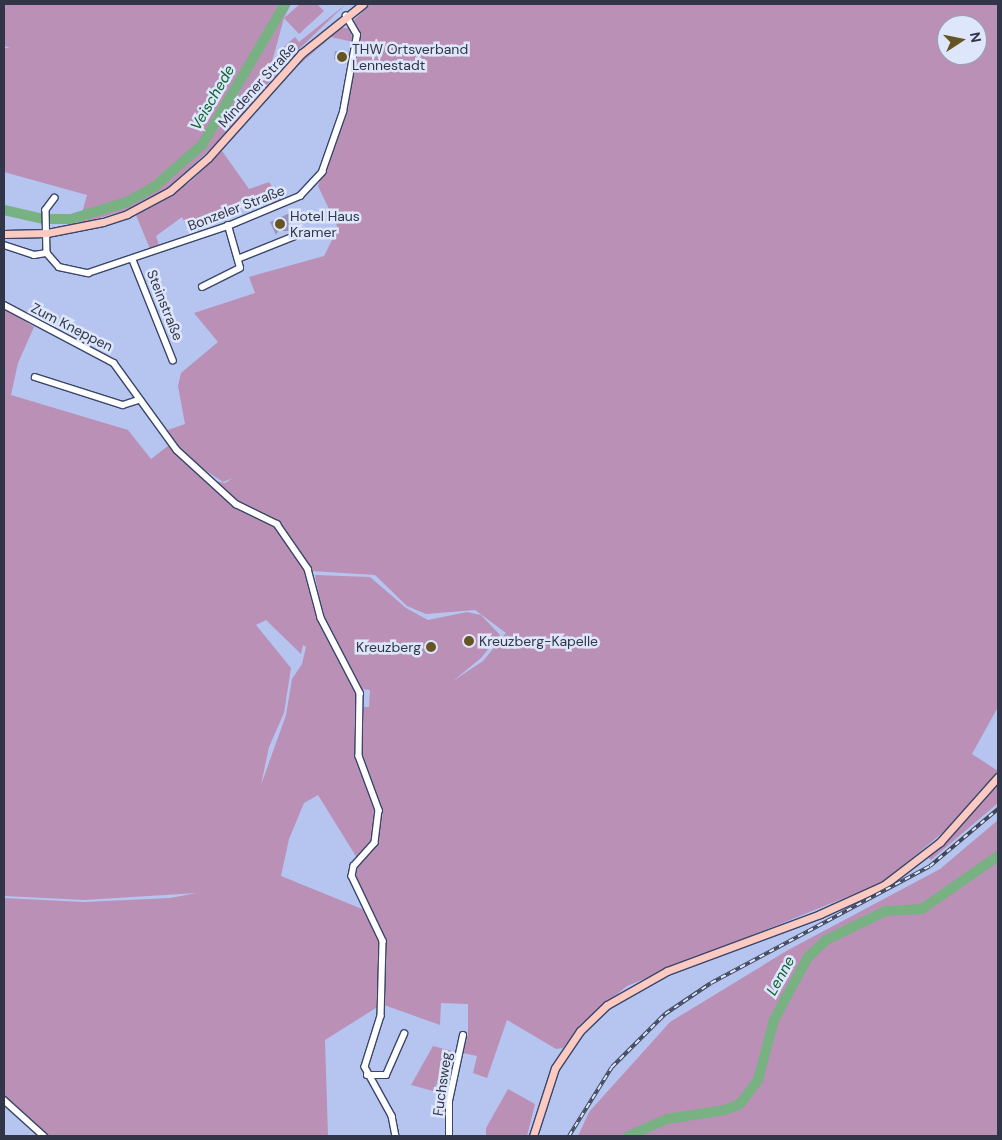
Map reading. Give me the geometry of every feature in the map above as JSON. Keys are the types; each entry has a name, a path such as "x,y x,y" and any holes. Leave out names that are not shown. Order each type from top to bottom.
{"main road":[{"name":"Mindener Straße","path":"4,234 46,233 115,219 170,191 208,158 302,53 363,4"},
{"path":"533,1136 540,1107 555,1068 572,1040 620,996 677,966 855,899 922,858 956,827 998,777"}],"street":[{"name":"Bonzeler Straße","path":"47,253 59,268 78,272 97,272 288,203 317,183 343,112 354,57 356,35 346,16"},
{"path":"4,245 34,255 47,253 46,219 55,198"},
{"path":"202,287 237,273 240,258 228,226"},
{"path":"240,258 295,236"},
{"name":"Steinstraße","path":"133,260 173,360"},
{"name":"Zum Kneppen","path":"4,305 35,325 109,360 177,450 232,501 280,528 306,564 321,618 356,682 362,709 360,756 380,818 375,842 354,866 352,876 383,941 382,1012 366,1061 368,1075"},
{"path":"35,377 123,405 138,400"},
{"path":"368,1075 386,1075 404,1034"},
{"name":"Fuchsweg","path":"449,1136 449,1101 463,1035"},
{"path":"368,1075 392,1116 396,1136"},
{"path":"4,1100 44,1136"}],"shaded area":[{"path":"4,4 291,4 284,18 270,69 273,72 280,50 295,37 299,42 346,4 296,52 292,48 282,60 283,66 215,145 168,188 130,209 79,224 87,195 4,172 4,48 10,48 4,46"},
{"path":"300,4 317,4 324,11 299,34 284,18"},
{"path":"371,4 998,4 998,707 972,754 998,771 961,817 884,882 627,986 581,1024 563,1048 556,1049 507,1020 487,1078 473,1073 477,1056 463,1053 468,1034 468,1004 441,1003 440,1025 384,1005 385,944 354,880 356,867 377,842 379,804 373,844 357,858 318,795 304,803 289,839 281,876 367,911 381,939 379,1006 325,1040 328,1136 46,1136 4,1099 4,898 84,902 170,898 197,893 84,900 4,896 4,308 34,327 18,363 11,395 128,430 151,459 173,442 165,431 185,424 178,386 181,373 218,342 194,313 255,293 249,277 324,256 338,228 318,186 346,113 360,36 354,20","holes":["199,466 223,482 233,478 225,483 216,481 244,507 275,520 311,571 375,575 407,606 426,614 475,610 506,633 483,661 453,681 481,658 500,635 481,615 467,612 428,620 406,608 370,577 315,575 322,613 313,594 307,573 273,524 228,499","266,620 301,654 303,645 306,647 302,664 292,679 286,715 261,785 269,747 284,713 291,668 256,625","327,624 361,689 370,690 369,707 363,707 360,756 358,692"]},
{"path":"338,28 350,28 353,42 331,37 285,77"},
{"path":"222,151 249,189 269,182 282,202 273,205 267,194 185,223 182,217 156,236 159,245 150,249 136,215 190,182"},
{"path":"998,782 998,803 931,860 928,857 957,831"},
{"path":"998,820 998,1136 578,1136 589,1112 670,1022 788,950 940,869"},
{"path":"433,1046 456,1052 455,1060 449,1059 433,1091 411,1085"},
{"path":"508,1089 535,1104 527,1136 486,1136 486,1128"}],"building":[{"name":"THW Ortsverband Lennestadt","path":"335,51 349,54 347,62 334,59"},
{"name":"Hotel Haus Kramer","path":"290,213 294,222 289,224 292,231 278,231 276,235 270,222"}],"waterway":[{"name":"Veischede","path":"4,210 44,219 71,219 127,202 154,187 202,145 285,4"},
{"name":"Lenne","path":"628,1136 667,1119 725,1110 740,1104 758,1080 774,1020 808,957 826,940 886,911 922,909 998,856"}],"railway":[{"path":"569,1136 612,1067 665,1014 711,983 930,866 998,809"}],"place":[{"name":"THW Ortsverband Lennestadt","path":"342,57"},
{"name":"Hotel Haus Kramer","path":"280,224"},
{"name":"Kreuzberg-Kapelle","path":"469,641"},
{"name":"Kreuzberg","path":"431,647"}]}
